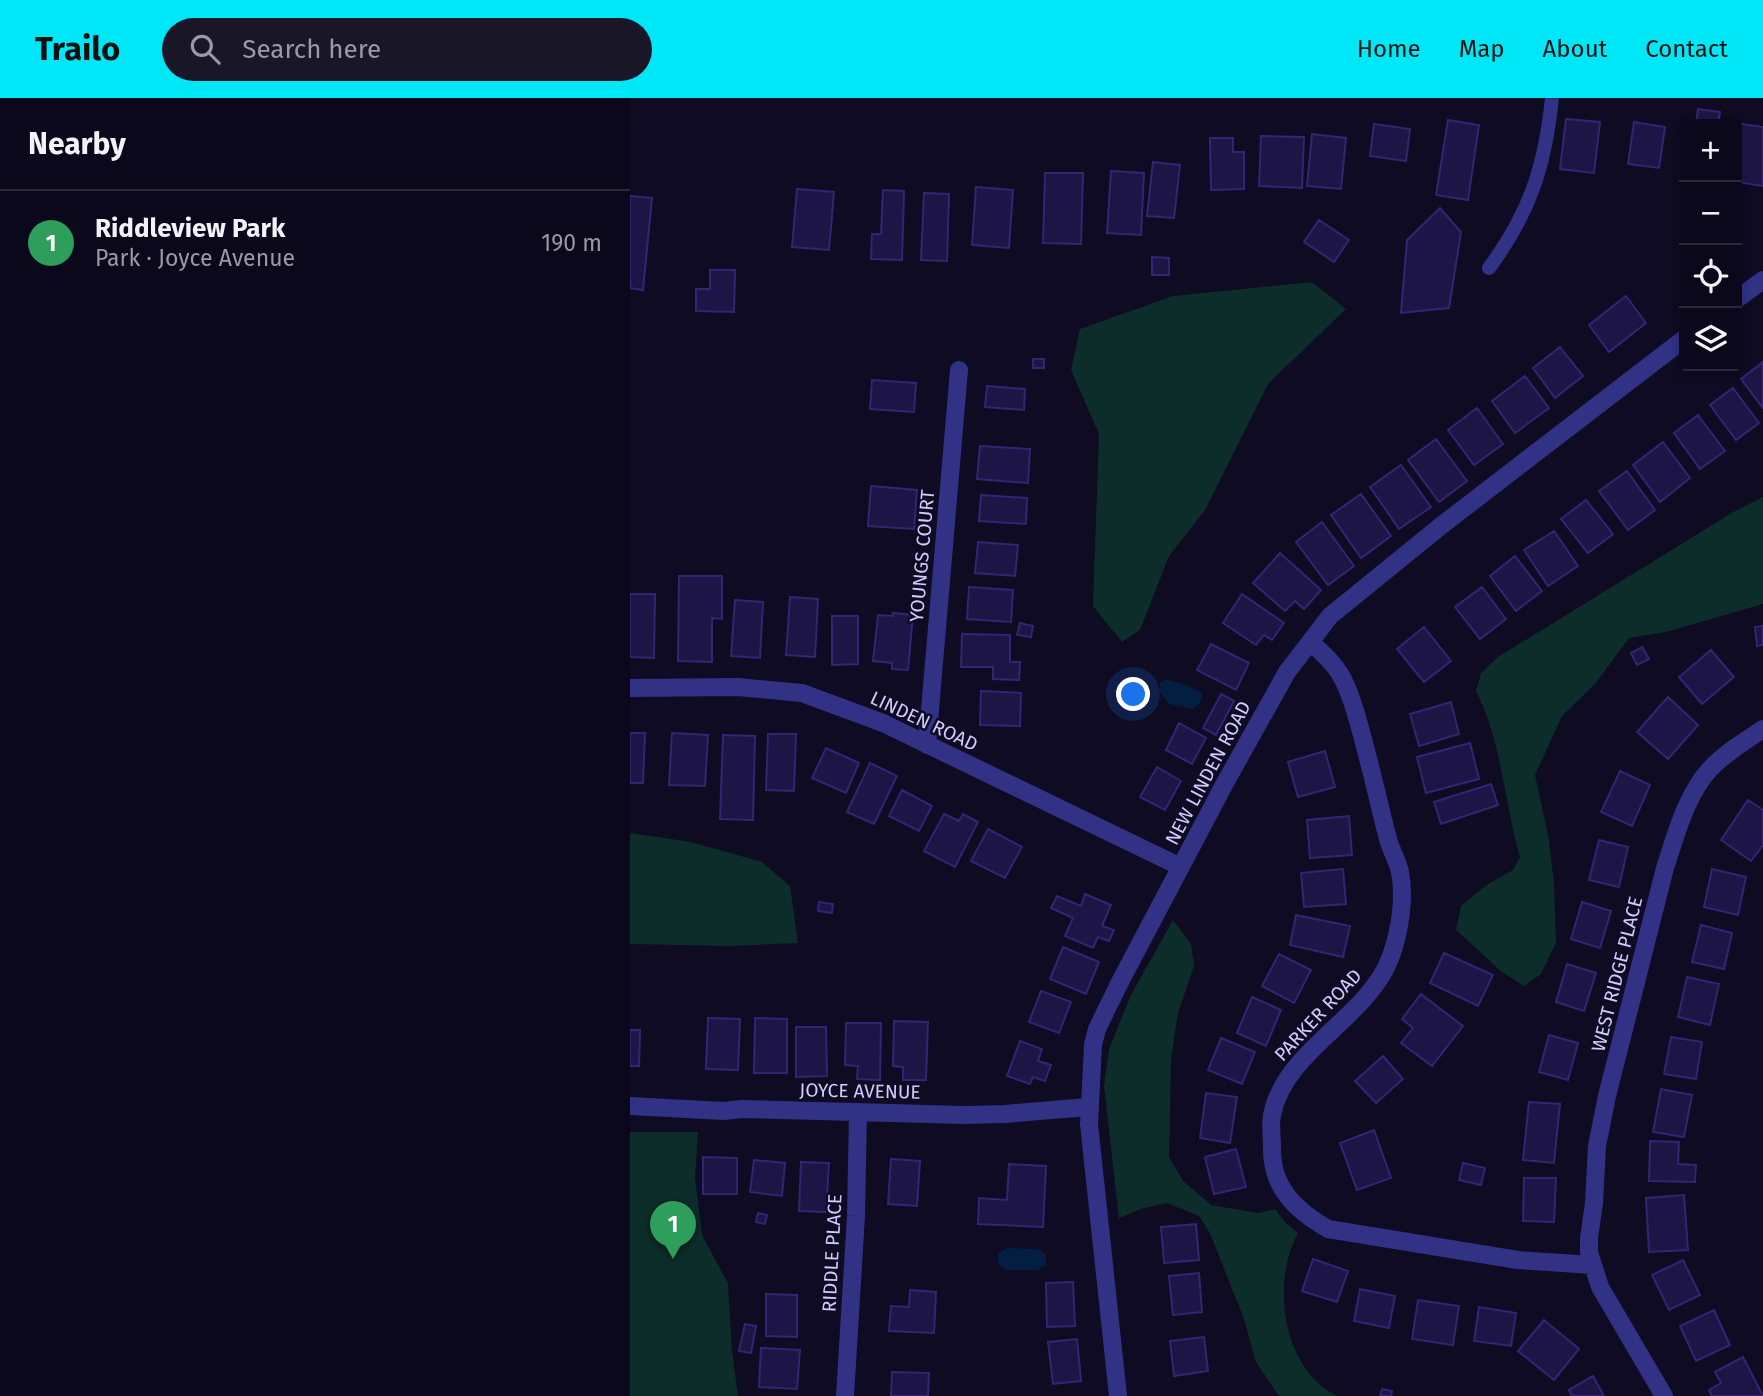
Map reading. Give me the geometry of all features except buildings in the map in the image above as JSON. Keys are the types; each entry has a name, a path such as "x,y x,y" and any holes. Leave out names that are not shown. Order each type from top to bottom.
{"street":[{"path":"1742,295 1763,280"},
{"name":"NEW LINDEN ROAD","path":"1118,1396 1088,1107 1093,1045 1097,1029 1181,867 1287,672 1330,616 1421,542 1679,343"},
{"name":"YOUNGS COURT","path":"926,745 959,370"},
{"name":"PARKER ROAD","path":"1311,643 1329,659 1341,676 1356,719 1400,872 1401,910 1393,952 1385,972 1287,1079 1271,1118 1271,1157 1279,1187 1306,1214 1328,1229 1518,1259 1593,1265"},
{"name":"LINDEN ROAD","path":"630,688 738,687 802,694 883,723 1181,867"},
{"name":"WEST RIDGE PLACE","path":"1664,1396 1600,1287 1593,1265 1589,1238 1597,1146 1607,1096 1665,868 1695,791 1710,769 1763,729"},
{"name":"JOYCE AVENUE","path":"630,1106 724,1111 741,1109 1006,1114 1088,1107"},
{"name":"RIDDLE PLACE","path":"845,1396 856,1216 858,1112"}],"lane":[{"path":"1489,268 1508,243 1542,167 1552,98"}],"green space":[{"path":"1312,282 1346,309 1268,384 1205,510 1169,556 1140,630 1122,642 1093,606 1099,434 1071,370 1080,329 1173,296"},
{"path":"1763,497 1763,604 1666,632 1629,638 1595,684 1562,716 1535,775 1549,840 1556,943 1541,974 1524,986 1502,972 1456,930 1461,906 1488,884 1513,870 1520,857 1492,731 1476,691 1481,673 1498,657 1735,511"},
{"path":"630,833 691,842 762,862 790,886 798,943 731,946 630,944"},
{"path":"1173,920 1191,944 1194,966 1178,1013 1171,1060 1169,1157 1183,1181 1211,1205 1258,1213 1275,1209 1298,1233 1285,1276 1287,1323 1293,1346 1304,1366 1318,1383 1337,1396 1279,1396 1256,1362 1244,1319 1210,1233 1199,1216 1167,1203 1119,1218 1104,1086 1109,1049 1131,995"},
{"path":"630,1132 698,1132 695,1178 702,1235 728,1283 738,1396 630,1396"}],"water":[{"path":"1165,680 1200,692 1203,695 1200,703 1193,709 1169,704 1160,693 1160,683"},
{"path":"1007,1248 1037,1249 1046,1254 1046,1264 1038,1270 1005,1270 998,1263 998,1254"}],"place":[{"name":"Riddleview Park","path":"673,1259"}]}
